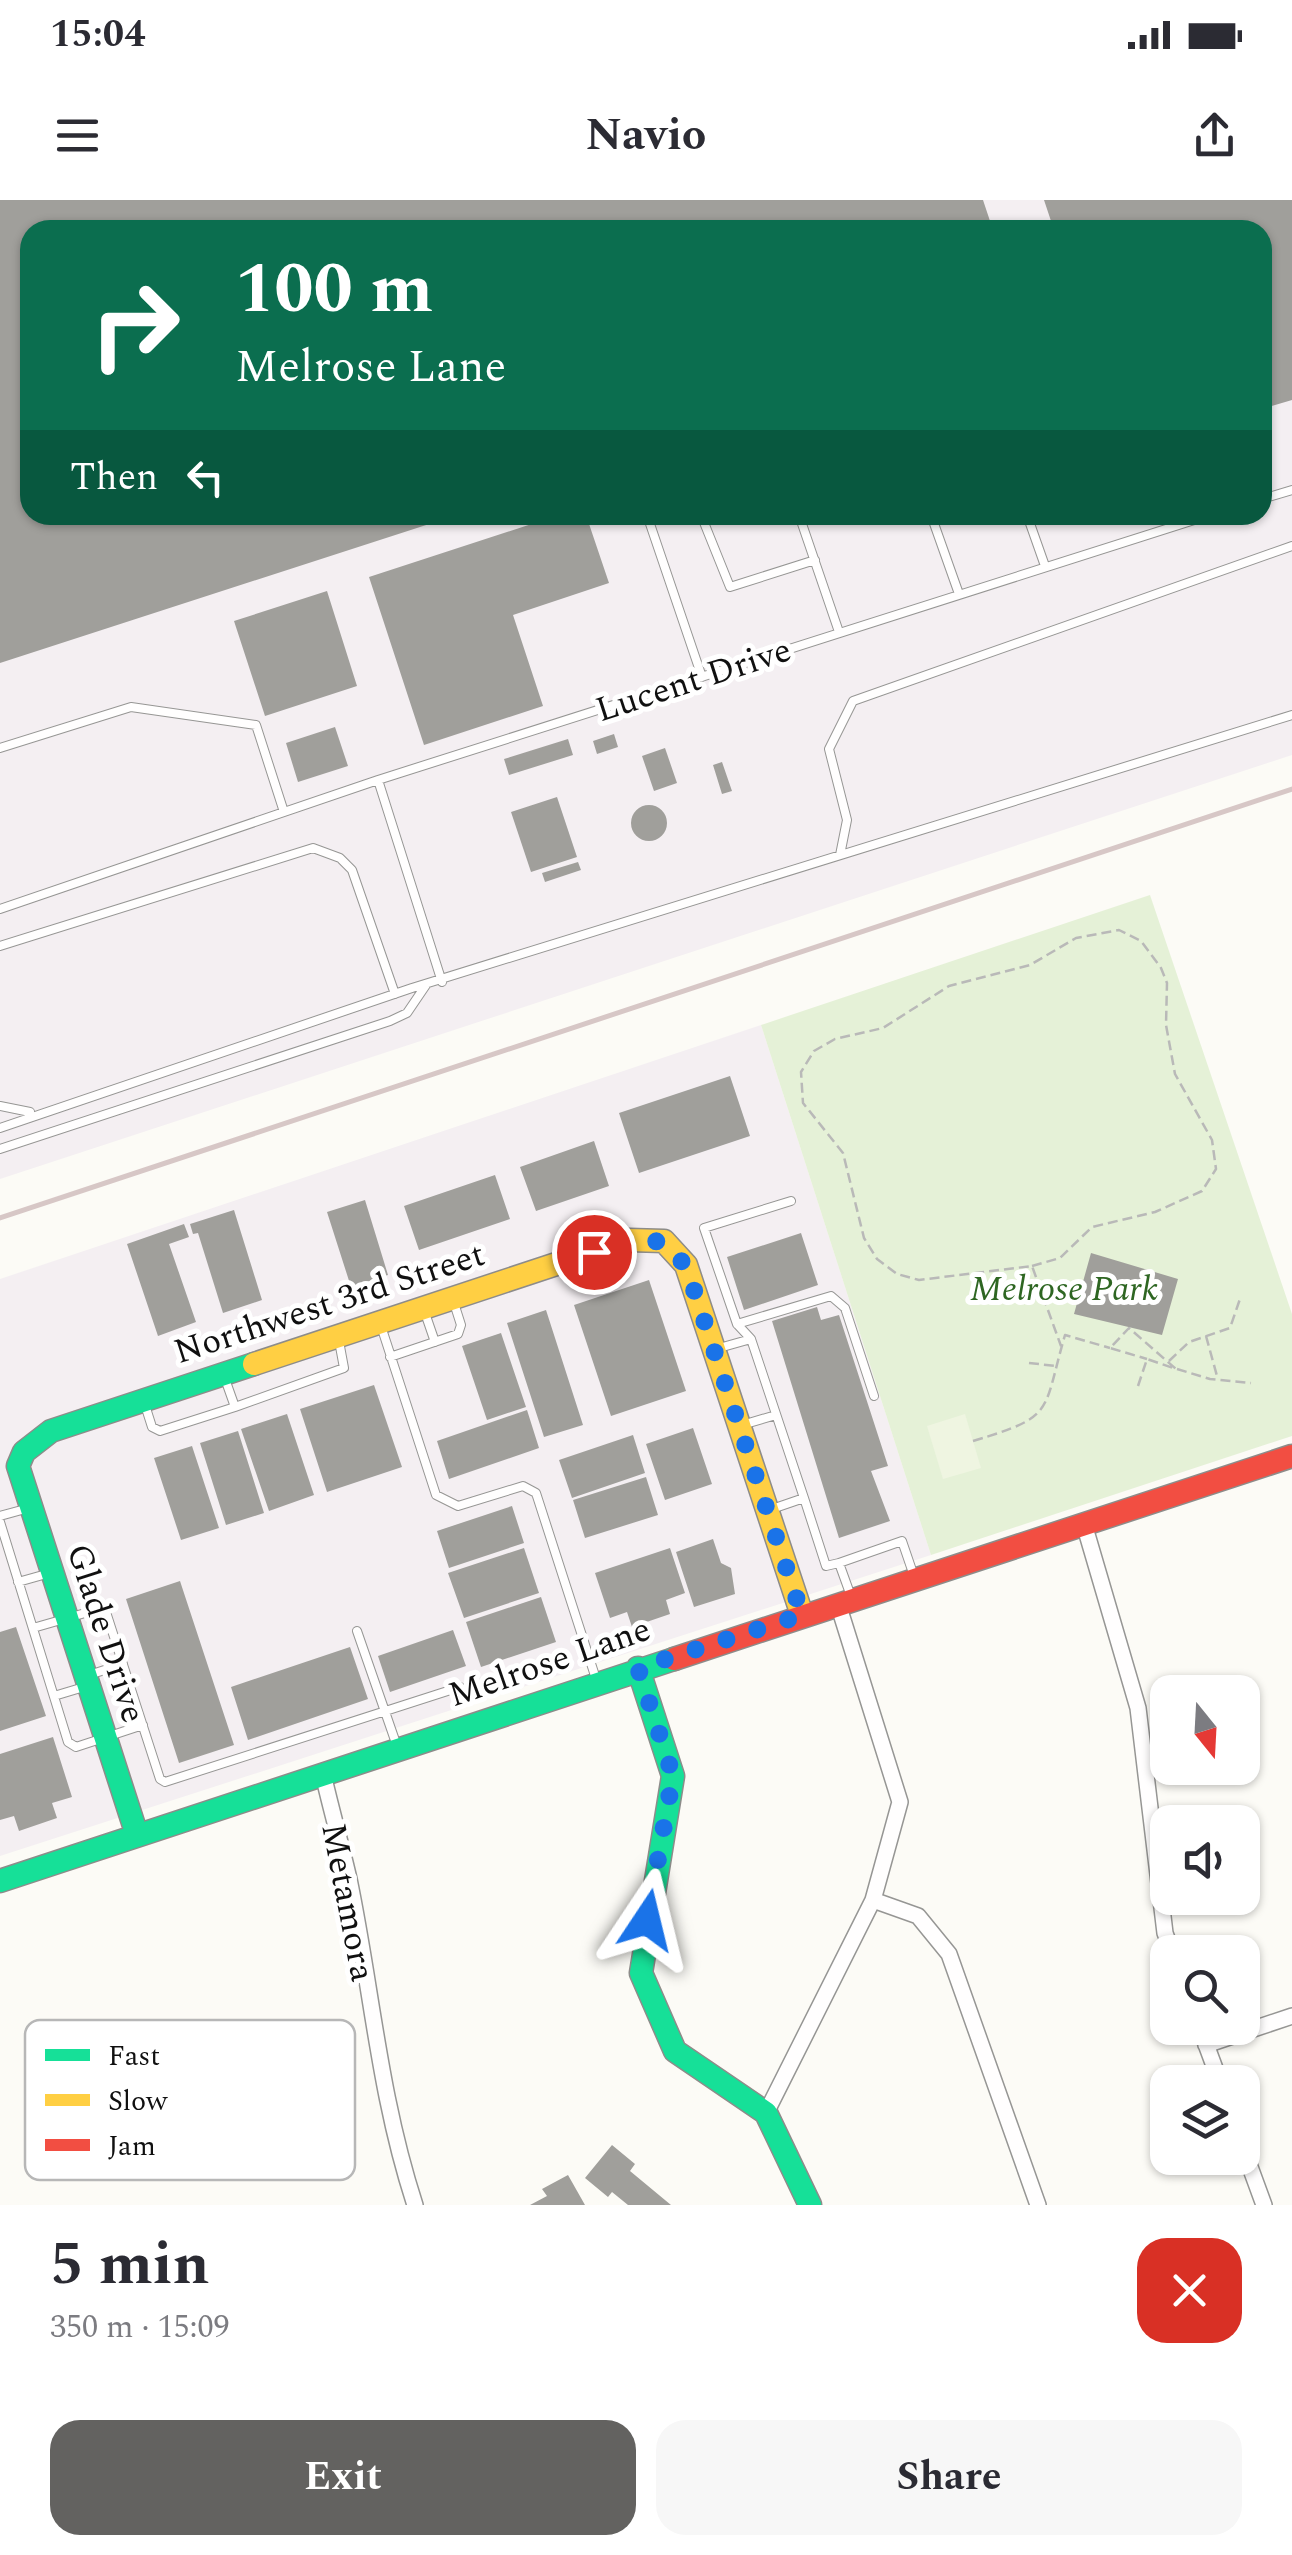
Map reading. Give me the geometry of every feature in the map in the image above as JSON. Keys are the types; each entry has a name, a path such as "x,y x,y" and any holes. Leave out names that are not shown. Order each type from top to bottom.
{"street":[{"name":"Northwest 3rd Street","path":"14,1462 51,1431 629,1240 664,1242 686,1266"},
{"path":"686,1266 802,1615"},
{"name":"Melrose Lane","path":"0,1881 1292,1456"},
{"name":"Glade Drive","path":"14,1462 137,1835"},
{"path":"1084,1524 1138,1708 1166,1935"},
{"path":"766,2113 873,1900 900,1802 844,1602"},
{"path":"638,1668 673,1776 641,1973 675,2051 766,2113 810,2205"},
{"name":"Metamora","path":"323,1774 349,1882 388,2111 415,2205"},
{"path":"873,1900 918,1916 949,1954 1038,2205"},
{"path":"1260,2026 1292,2016"},
{"path":"1253,2175 1264,2205"}],"lane":[{"path":"650,525 702,676"},
{"path":"705,525 730,587 814,560"},
{"path":"802,525 839,632"},
{"path":"935,525 959,594"},
{"path":"1030,525 1045,566"},
{"name":"Lucent Drive","path":"0,909 378,780 1178,525"},
{"path":"840,855 847,820 829,749 853,700 1292,546"},
{"path":"0,748 132,707 256,726 284,812"},
{"path":"0,1128 35,1112 395,994 1292,715"},
{"path":"378,780 442,982"},
{"path":"0,946 313,848 340,858 352,870 395,994"},
{"path":"0,1149 390,1021 407,1013 426,985"},
{"path":"0,1106 35,1112"},
{"path":"791,1201 704,1228 737,1324 751,1339 826,1566 902,1542 915,1578"},
{"path":"686,1266 714,1256"},
{"path":"737,1324 831,1296 845,1308 874,1396"},
{"path":"390,1357 460,1330 453,1299"},
{"path":"700,1308 728,1300"},
{"path":"424,1308 435,1342"},
{"path":"380,1322 436,1496 458,1506 522,1486 536,1493 597,1682"},
{"path":"143,1400 152,1427 160,1430 235,1406 344,1368 337,1337"},
{"path":"714,1350 751,1339"},
{"path":"224,1374 235,1406"},
{"path":"739,1426 776,1415"},
{"path":"767,1510 804,1498"},
{"path":"29,1508 0,1519 68,1742 76,1746 143,1725"},
{"path":"839,1563 844,1602"},
{"path":"18,1582 50,1573"},
{"path":"33,1628 100,1608 106,1612 160,1778 165,1782 460,1686"},
{"path":"357,1631 398,1749"},
{"path":"54,1696 123,1664"}],"path":[{"path":"1118,930 1140,941 1161,968 1167,983 1166,1025 1175,1074 1212,1140 1216,1168 1202,1191 1155,1212 1092,1227 1060,1258 1032,1266 919,1280 886,1267 864,1238 842,1154 803,1103 801,1072 805,1062 824,1043 883,1028 949,986 1019,969 1076,938 1118,930"},
{"path":"1032,1266 1061,1346"},
{"path":"1168,1362 1189,1342 1230,1328 1241,1296"},
{"path":"1110,1348 1128,1328 1176,1368"},
{"path":"973,1442 1032,1421 1046,1403 1064,1335 1176,1368 1251,1383"},
{"path":"1206,1336 1217,1377"},
{"path":"1138,1386 1147,1359"},
{"path":"1029,1362 1056,1366"}],"shaded area":[{"path":"0,200 1292,200 1292,755 0,1179"},
{"path":"761,1025 931,1555 0,1856 0,1279"}],"green space":[{"name":"Melrose Park","path":"1150,895 1292,1314 1292,1436 931,1555 761,1025"},
{"path":"965,1414 981,1468 943,1479 927,1426"}],"building":[{"path":"0,200 983,200 990,220 20,220 20,525 426,525 0,663"},
{"path":"1044,200 1292,200 1292,400 1272,406 1272,220 1051,220"},
{"path":"528,525 589,525 609,583 513,615 543,706 424,745 369,577"},
{"path":"327,591 357,686 265,716 234,621"},
{"path":"335,727 348,766 298,782 286,743"},
{"path":"614,734 618,747 597,754 593,741"},
{"path":"568,739 573,755 509,775 504,759"},
{"path":"665,748 677,783 654,791 642,756"},
{"path":"722,762 732,791 722,794 713,765"},
{"path":"557,797 577,857 531,872 511,812"},
{"path":"649,805 662,810 667,823 662,836 649,841 636,836 631,823 636,810"},
{"path":"578,862 581,870 545,882 542,873"},
{"path":"730,1076 750,1136 639,1173 619,1113"},
{"path":"594,1141 609,1186 536,1211 520,1167"},
{"path":"495,1175 510,1219 419,1250 404,1206"},
{"path":"365,1200 388,1275 351,1287 327,1212"},
{"path":"234,1210 262,1300 223,1313 198,1233 193,1234 190,1224"},
{"path":"184,1224 189,1237 169,1244 196,1322 158,1336 127,1244"},
{"path":"801,1233 818,1285 744,1310 727,1257"},
{"path":"1091,1253 1178,1279 1162,1335 1074,1314"},
{"path":"649,1280 686,1391 611,1416 574,1305"},
{"path":"817,1307 821,1320 839,1315 888,1466 871,1471 890,1521 839,1538 772,1321"},
{"path":"546,1310 583,1425 544,1437 507,1323"},
{"path":"501,1333 526,1407 487,1420 462,1346"},
{"path":"374,1385 402,1467 327,1492 300,1409"},
{"path":"527,1410 539,1448 449,1479 437,1441"},
{"path":"287,1414 314,1495 269,1511 241,1429"},
{"path":"693,1428 712,1484 665,1500 646,1444"},
{"path":"238,1431 264,1513 226,1525 200,1443"},
{"path":"633,1435 645,1473 572,1498 559,1460"},
{"path":"192,1446 219,1528 181,1540 154,1458"},
{"path":"646,1477 658,1515 585,1538 573,1500"},
{"path":"512,1506 524,1543 449,1568 437,1531"},
{"path":"713,1539 721,1563 731,1568 735,1594 694,1607 676,1552"},
{"path":"524,1548 539,1593 464,1618 448,1573"},
{"path":"670,1548 685,1593 666,1600 670,1614 632,1627 627,1612 610,1618 595,1573"},
{"path":"180,1581 234,1745 179,1763 126,1599"},
{"path":"541,1597 556,1642 481,1667 466,1622"},
{"path":"16,1627 46,1716 0,1731 0,1632"},
{"path":"453,1630 466,1666 390,1692 378,1656"},
{"path":"350,1647 368,1699 248,1740 231,1687"},
{"path":"53,1737 72,1797 52,1803 57,1818 19,1831 14,1816 0,1820 0,1754"},
{"path":"612,2145 635,2164 630,2171 671,2205 628,2205 612,2192 608,2197 585,2178"},
{"path":"568,2175 585,2205 530,2205 547,2196 542,2189"}],"railway":[{"path":"0,1218 1292,789"}],"traffic: fast":[{"path":"137,1835 18,1466 24,1452 51,1431 254,1364"},
{"path":"0,1881 674,1659"},
{"path":"638,1668 673,1776 641,1973 675,2051 766,2113 810,2205"}],"traffic: slow":[{"path":"254,1364 629,1240 664,1241 686,1265 802,1615"}],"traffic: jam":[{"path":"674,1659 1292,1456"}],"route":[{"path":"594,1252 629,1240 652,1238 664,1242 686,1266 802,1615 638,1668 673,1776 647,1920"}]}
